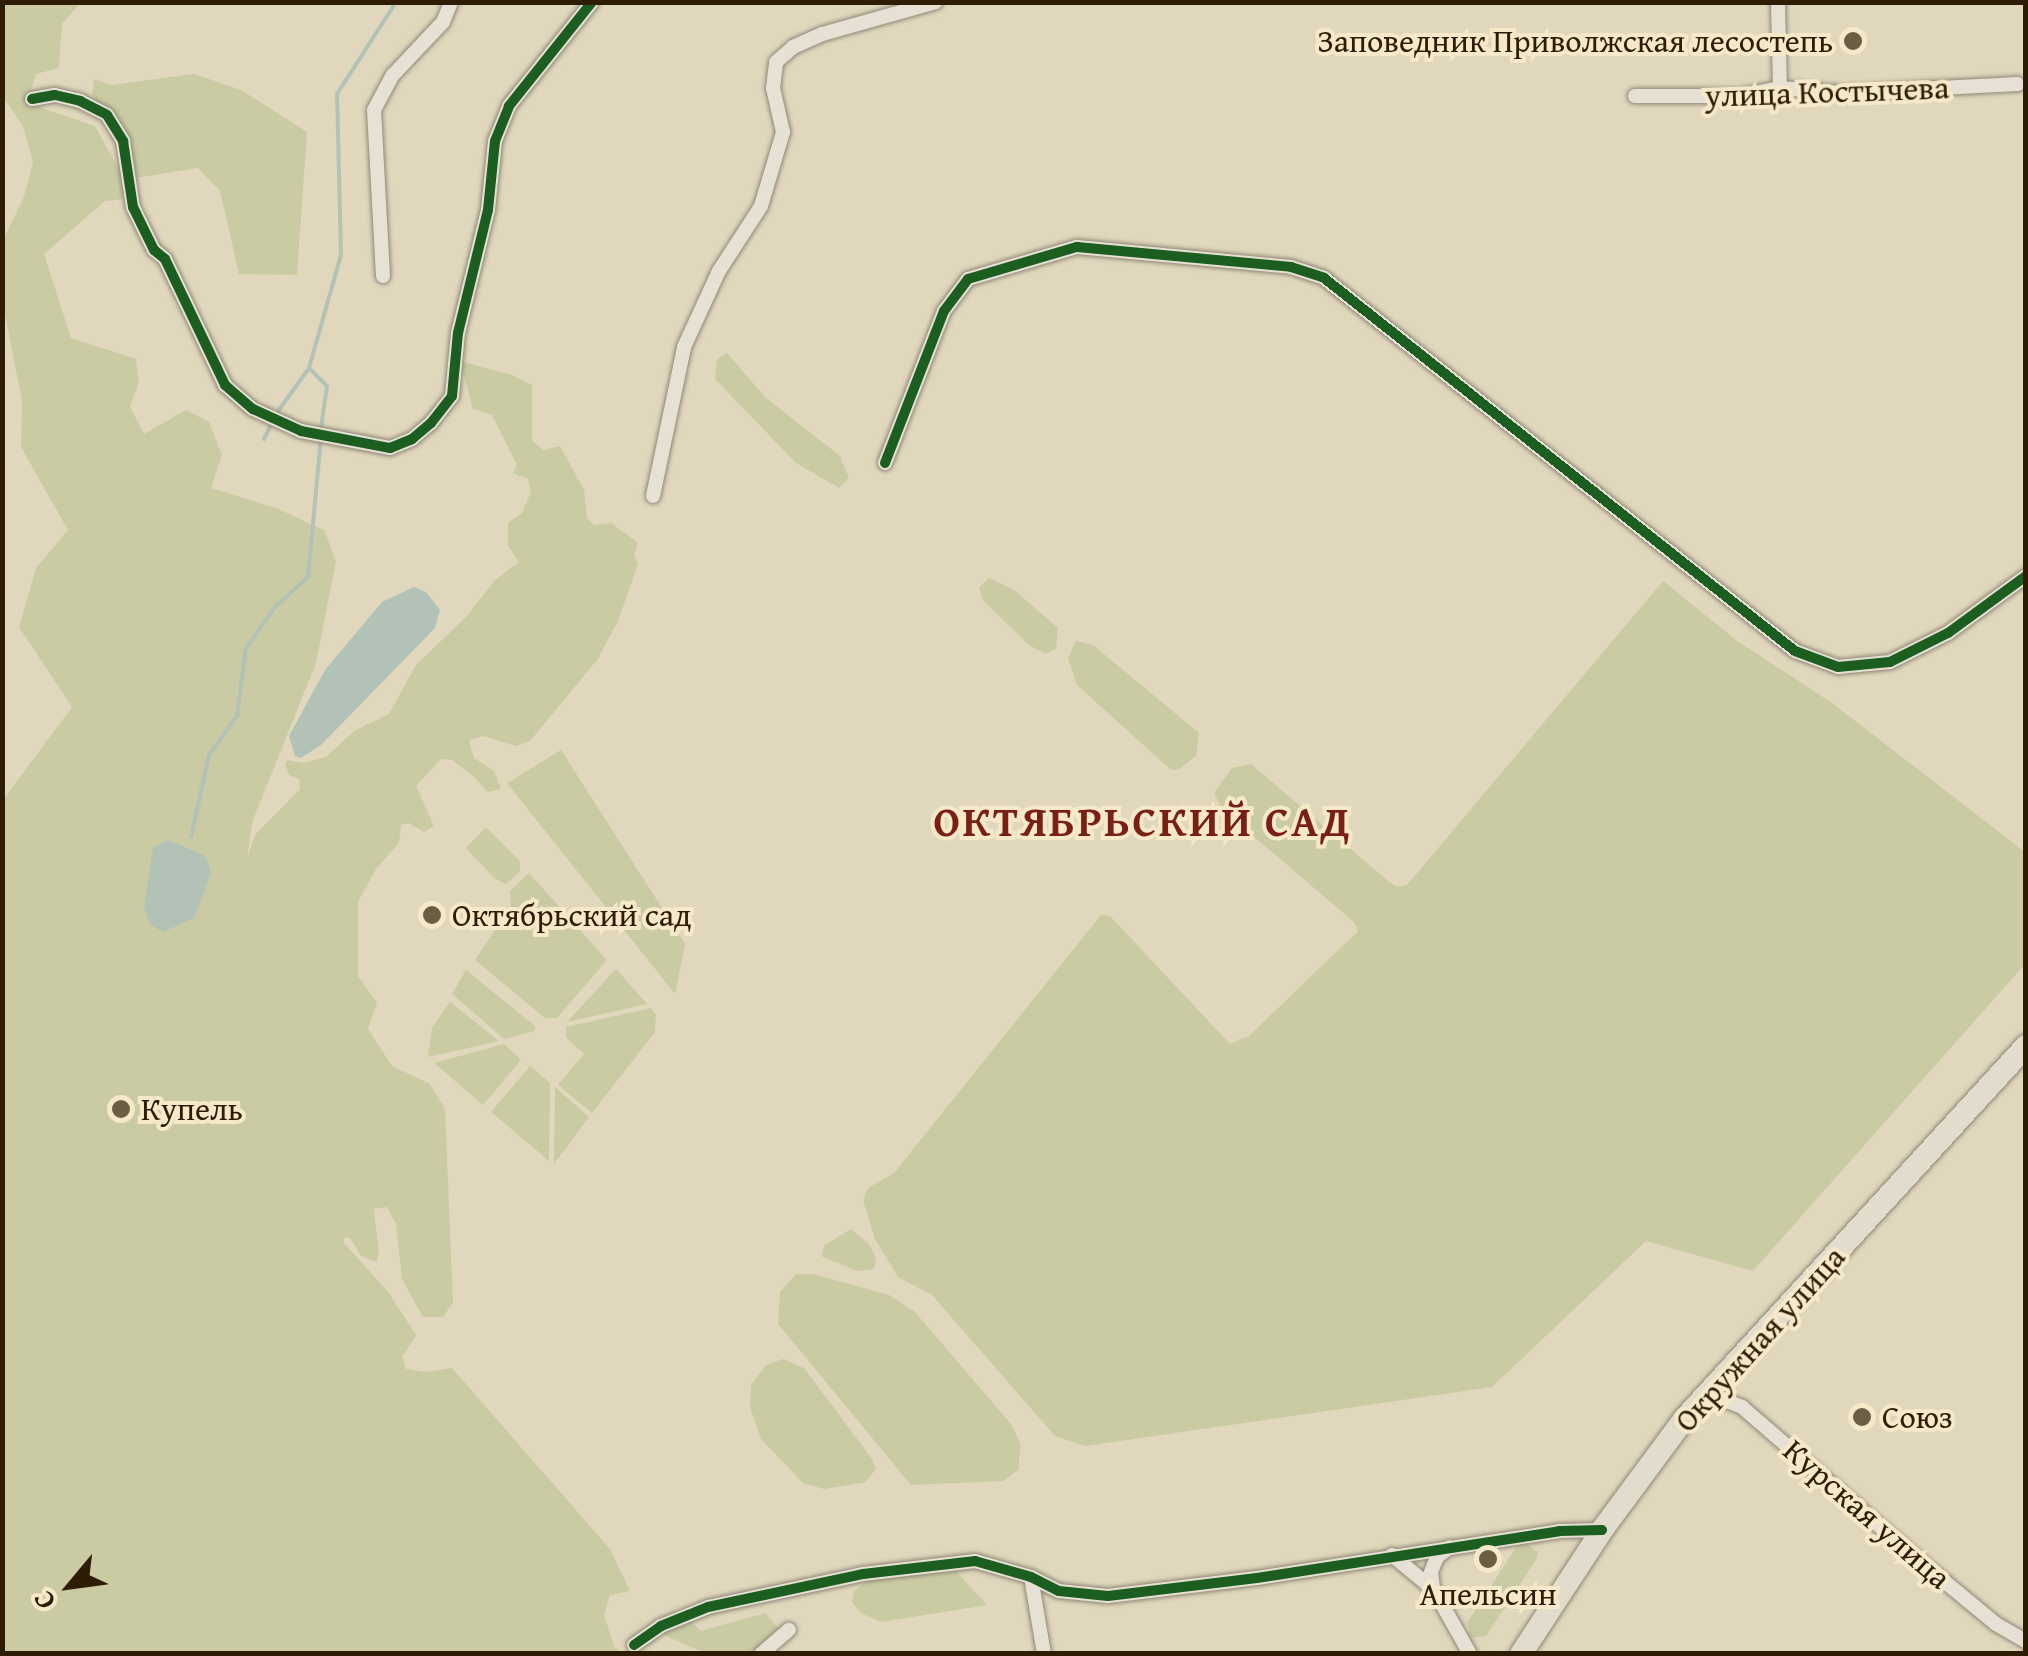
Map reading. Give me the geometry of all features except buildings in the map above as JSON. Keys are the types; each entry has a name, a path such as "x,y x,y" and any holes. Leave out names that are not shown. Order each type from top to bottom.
{"main road":[{"name":"Окружная улица","path":"1521,1654 1602,1530 1706,1393 2026,1046"}],"street":[{"path":"383,276 374,110 393,75 442,22 451,2"},
{"path":"32,99 55,95 107,115 123,141 134,207 154,250 165,260 225,384 253,409 301,430 390,448 412,439 431,424 452,396 458,333 488,210 494,141 509,106 592,2"},
{"path":"653,496 684,347 719,271 761,206 784,132 773,88 776,62 822,34 936,2"},
{"path":"1778,2 1780,88"},
{"name":"улица Костычева","path":"1636,96 1740,96 1780,88 1842,93 2018,84"},
{"path":"885,464 944,311 968,279 1077,247 1272,265 1324,278 1794,651 1838,667 1890,662 1948,633 2026,576"},
{"name":"Курская улица","path":"1706,1393 1742,1407 1954,1590 2026,1641"},
{"path":"634,1645 661,1626 708,1607 862,1574 975,1560 1031,1578 1059,1592 1108,1596 1258,1578 1450,1547 1602,1530"},
{"path":"1450,1547 1437,1557 1431,1572 1434,1590 1470,1654"},
{"path":"1392,1556 1434,1590"},
{"path":"1031,1578 1044,1654"},
{"path":"761,1654 789,1630"}],"green space":[{"path":"3,3 80,3 62,24 59,68 36,74 27,103 95,126 122,175 126,199 105,201 44,254 71,338 136,359 139,382 130,407 144,434 186,410 209,422 222,455 211,488 276,508 324,530 336,561 316,663 253,820 247,858 255,835 300,789 299,779 289,775 287,760 304,763 326,757 354,731 389,714 416,665 466,617 495,580 519,562 508,546 508,523 522,513 531,492 528,479 513,473 517,465 492,415 473,409 460,361 512,375 532,385 532,440 543,450 560,446 584,490 587,518 594,525 611,523 638,543 634,555 638,564 618,621 597,660 530,741 516,746 483,736 469,740 474,758 494,771 501,789 488,792 452,760 441,759 416,786 434,826 424,832 409,823 401,825 399,843 376,869 358,902 358,976 377,1003 368,1029 392,1066 430,1084 445,1109 453,1302 443,1317 423,1317 402,1279 396,1224 387,1207 374,1209 379,1254 376,1262 361,1256 351,1239 345,1237 343,1242 388,1292 416,1335 402,1357 406,1369 426,1372 452,1368 610,1549 630,1591 610,1595 604,1615 614,1646 621,1653 3,1653 3,800 72,707 19,627 36,568 68,530 21,447 22,401 3,304 2,242 24,197 33,162 23,126 3,97"},
{"path":"194,74 241,90 307,132 297,275 239,274 220,191 198,168 135,178 119,127 92,96 94,79 112,85"},
{"path":"727,353 765,397 840,456 849,478 839,488 796,463 715,379 717,359"},
{"path":"989,578 1014,590 1058,628 1056,648 1046,654 1029,645 983,600 979,588"},
{"path":"1663,581 1736,640 1832,703 2025,852 2025,964 1753,1271 1646,1241 1492,1387 1085,1446 1055,1436 932,1295 898,1277 875,1239 863,1200 868,1188 894,1173 1101,915 1110,916 1230,1044 1249,1036 1358,931 1354,922 1224,811 1214,793 1232,768 1251,764 1388,881 1397,887 1407,885"},
{"path":"1076,641 1093,645 1199,733 1196,756 1178,770 1170,769 1077,685 1068,658"},
{"path":"561,750 685,944 675,994 507,783"},
{"path":"486,827 520,861 520,871 506,884 494,878 466,848"},
{"path":"529,873 607,960 557,1018 545,1018 475,960 511,906 510,891"},
{"path":"616,969 647,1004 567,1022"},
{"path":"466,970 535,1026 535,1031 504,1039 452,994"},
{"path":"450,1002 499,1041 428,1057 432,1028"},
{"path":"651,1008 656,1015 655,1032 592,1113 558,1085 584,1054 566,1038 566,1027"},
{"path":"504,1044 521,1060 483,1105 434,1063"},
{"path":"530,1066 550,1083 549,1161 491,1112"},
{"path":"555,1087 589,1117 554,1164"},
{"path":"851,1229 869,1244 876,1258 874,1269 857,1271 821,1256 825,1245"},
{"path":"796,1274 813,1274 889,1295 915,1312 1011,1424 1021,1445 1018,1470 1003,1481 911,1485 778,1324 780,1292"},
{"path":"783,1359 804,1368 872,1459 876,1469 866,1482 824,1489 803,1483 761,1439 750,1407 751,1385 766,1365"},
{"path":"1525,1543 1538,1552 1536,1560 1486,1636 1471,1638 1467,1623 1517,1546"},
{"path":"955,1570 987,1605 881,1622 861,1613 852,1602 854,1591 872,1578"},
{"path":"766,1613 780,1631 753,1654 705,1653 659,1633 691,1622 701,1631"}],"shaded area":[{"path":"414,587 426,592 440,610 435,628 321,745 301,758 295,756 289,736 325,670 382,602"},
{"path":"168,840 206,856 211,874 194,918 163,932 149,924 144,907 153,848"}],"waterway":[{"path":"321,428 327,386 309,368 341,255 337,94 396,2"},
{"path":"264,439 276,414 309,368"},
{"path":"191,837 209,755 237,716 246,648 276,606 308,577 321,438"}],"cycle path":[{"path":"32,99 55,95 80,101 107,115 123,141 133,207 154,250 165,259 225,385 253,409 301,431 390,448 412,439 431,423 452,396 458,333 488,210 495,141 509,106 592,2"},
{"path":"885,463 944,311 968,279 1077,247 1291,267 1324,278 1795,651 1838,667 1890,662 1948,633 2026,576"},
{"path":"634,1645 661,1626 708,1607 863,1574 975,1561 1031,1577 1059,1591 1108,1596 1257,1578 1559,1531 1602,1530"}],"place":[{"name":"Заповедник Приволжская лесостепь","path":"1853,41"},
{"name":"Октябрьский сад","path":"432,915"},
{"name":"Купель","path":"121,1109"},
{"name":"Союз","path":"1862,1417"},
{"name":"Апельсин","path":"1488,1559"}],"district":[{"name":"ОКТЯБРЬСКИЙ САД","path":"1143,821"}]}
